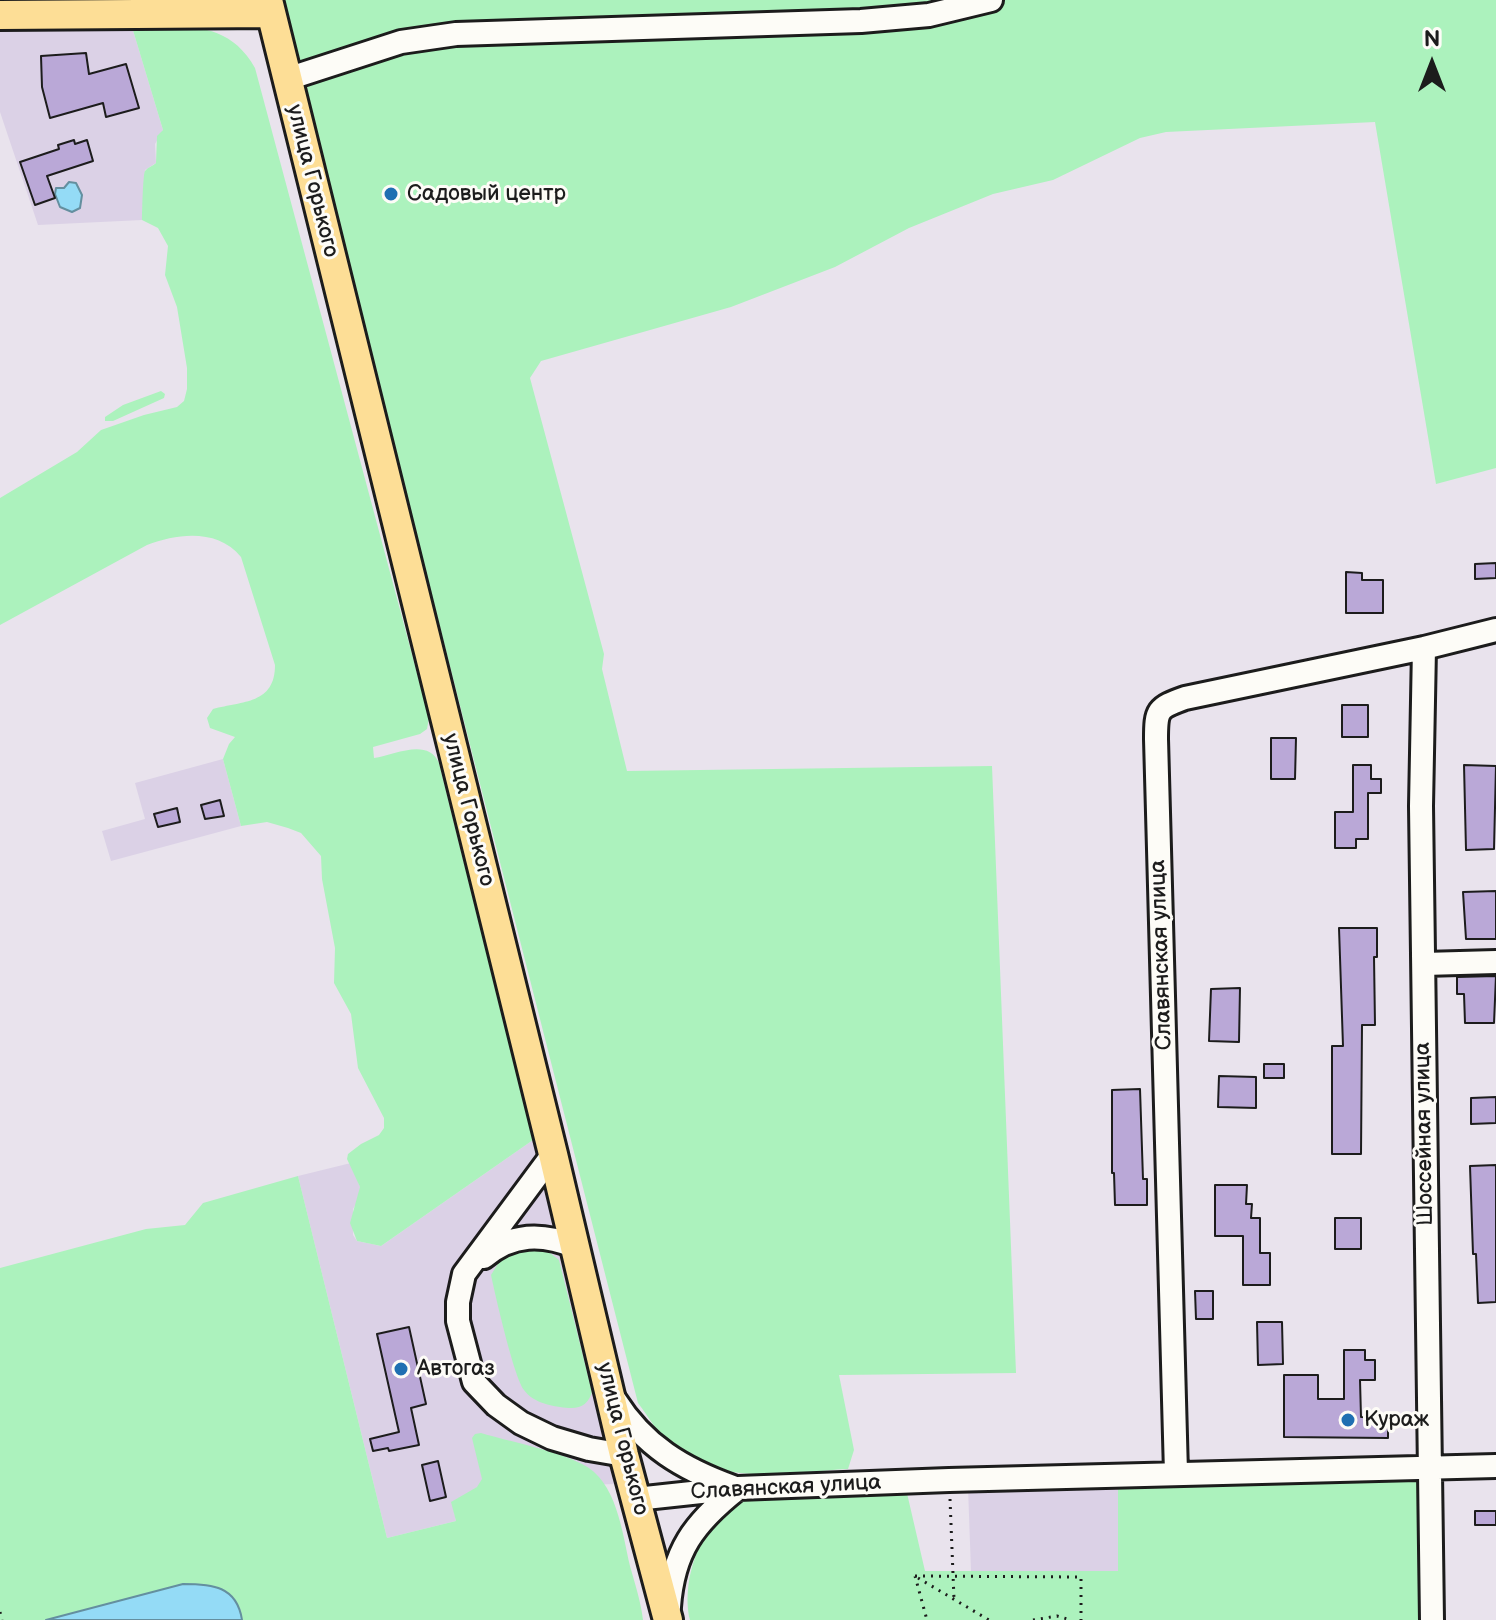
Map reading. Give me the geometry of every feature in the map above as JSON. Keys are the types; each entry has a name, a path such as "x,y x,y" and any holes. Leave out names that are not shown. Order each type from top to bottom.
{"main road":[{"name":"улица Горького","path":"270,6 576,1247 624,1455 668,1620"},
{"path":"14,10 270,6"}],"street":[{"path":"287,79 401,42 456,34 861,21 929,15 991,0"},
{"name":"Славянская улица","path":"1176,1473 1156,719 1159,710 1185,698 1496,630"},
{"name":"Шоссейная улица","path":"1424,648 1421,806 1432,1620"},
{"path":"1424,964 1496,962"},
{"path":"553,1154 464,1274 458,1302 458,1321 474,1382 485,1395 521,1423 552,1438 624,1455"},
{"path":"464,1274 507,1241 523,1237 557,1239 576,1247"},
{"path":"610,1391 624,1414 655,1448 705,1477 738,1488"},
{"name":"Славянская улица","path":"636,1499 738,1488 1496,1466"},
{"path":"668,1620 671,1586 681,1552 701,1520 738,1488"}],"path":[{"path":"949,1480 954,1599"},
{"path":"915,1576 1081,1577 1081,1620"},
{"path":"915,1576 989,1620"},
{"path":"915,1576 927,1620"},
{"path":"0,1612 2,1620"},
{"path":"1033,1620 1057,1616 1071,1620"}],"shaded area":[{"path":"0,27 132,27 163,130 155,144 156,163 145,170 142,220 38,225 0,112"},
{"path":"223,759 241,826 111,861 102,831 145,819 135,783"},
{"path":"533,1140 619,1484 478,1487 452,1502 456,1521 387,1538 298,1176 351,1163 360,1187 359,1199 353,1209 353,1235 357,1241 381,1246"},
{"path":"1118,1483 1118,1571 971,1571 968,1487"}],"green space":[{"path":"280,0 1496,0 1496,468 1436,484 1375,122 1166,132 1140,138 1053,180 993,194 909,228 835,267 731,307 541,361 530,378 604,654 602,669 627,771 992,766 1016,1373 839,1375 854,1450 848,1469 757,1474 713,1468 692,1460 673,1447 638,1403"},
{"path":"132,27 185,27 216,33 231,40 255,68 429,718 427,729 420,734 373,747 374,758 419,749 434,755 439,763 533,1140 381,1246 357,1241 350,1223 360,1187 347,1159 348,1154 379,1135 384,1128 384,1118 358,1068 351,1014 334,983 335,948 322,879 321,856 301,833 288,828 267,822 241,826 223,759 235,737 210,728 207,718 213,709 255,699 270,687 274,678 275,665 241,557 232,548 210,538 185,536 159,541 0,625 0,498 77,452 101,430 177,407 184,401 187,389 187,368 177,307 165,275 168,246 158,228 142,220 144,173 156,163 157,136 163,130"},
{"path":"161,391 165,394 164,398 113,421 105,421 105,417 123,405"},
{"path":"298,1176 387,1538 456,1521 451,1502 477,1487 482,1479 472,1438 475,1434 481,1433 559,1455 594,1472 610,1495 621,1523 643,1620 242,1620 240,1608 183,1584 46,1620 0,1620 0,1268 146,1229 185,1225 203,1203"},
{"path":"523,1246 545,1249 559,1260 592,1392 581,1406 557,1407 533,1398 524,1390 515,1369 491,1275 502,1257"},
{"path":"1421,1473 1423,1620 690,1620 689,1585 699,1548 720,1517 734,1506 751,1499 906,1489 925,1571 1118,1571 1118,1483"}],"water":[{"path":"69,182 76,183 82,195 80,208 72,212 60,207 55,194 56,188 64,188"},
{"path":"183,1584 222,1589 235,1600 242,1620 46,1620"}],"building":[{"path":"86,53 89,74 126,64 139,108 106,117 103,103 50,118 42,87 41,56"},
{"path":"74,140 75,144 87,140 93,161 47,176 55,198 35,205 20,162 59,149 58,145"},
{"path":"1496,563 1496,578 1475,579 1475,564"},
{"path":"1346,572 1362,573 1362,580 1383,580 1383,613 1346,613"},
{"path":"1342,705 1368,705 1368,737 1342,737"},
{"path":"1271,738 1296,738 1295,779 1271,779"},
{"path":"1353,765 1371,765 1371,779 1381,779 1381,793 1368,793 1368,839 1356,839 1356,848 1335,848 1335,812 1353,812"},
{"path":"1464,765 1496,766 1494,849 1466,850"},
{"path":"220,800 224,816 205,819 201,805"},
{"path":"177,808 180,822 158,827 154,814"},
{"path":"1496,891 1496,939 1466,939 1463,892"},
{"path":"1339,928 1377,928 1377,957 1374,957 1375,1025 1362,1025 1361,1154 1332,1154 1332,1046 1343,1046"},
{"path":"1496,976 1494,1023 1465,1023 1464,994 1457,994 1457,977"},
{"path":"1240,988 1239,1042 1209,1041 1211,989"},
{"path":"1264,1064 1284,1064 1284,1078 1264,1078"},
{"path":"1219,1076 1256,1077 1256,1108 1218,1107"},
{"path":"1140,1089 1143,1179 1147,1179 1147,1205 1115,1205 1112,1090"},
{"path":"1496,1097 1496,1123 1471,1124 1471,1098"},
{"path":"1496,1165 1496,1302 1478,1303 1470,1166"},
{"path":"1215,1185 1247,1185 1246,1204 1252,1204 1251,1218 1260,1218 1260,1253 1270,1253 1270,1285 1243,1285 1243,1236 1215,1236"},
{"path":"1335,1218 1361,1218 1361,1249 1335,1249"},
{"path":"1195,1291 1213,1291 1213,1319 1196,1319"},
{"path":"1257,1322 1282,1322 1283,1364 1258,1365"},
{"name":"Автогаз","path":"409,1327 426,1404 411,1408 419,1445 373,1451 370,1439 399,1432 377,1334"},
{"path":"1344,1350 1365,1350 1365,1360 1375,1360 1375,1380 1360,1380 1361,1417 1388,1418 1388,1438 1284,1437 1284,1375 1318,1375 1318,1399 1344,1399"},
{"path":"438,1461 446,1497 430,1501 422,1465"},
{"path":"1475,1511 1496,1511 1496,1525 1475,1525"}],"place":[{"name":"Садовый центр","path":"391,194"},
{"name":"Автогаз","path":"401,1369"},
{"name":"Кураж","path":"1348,1420"}]}
